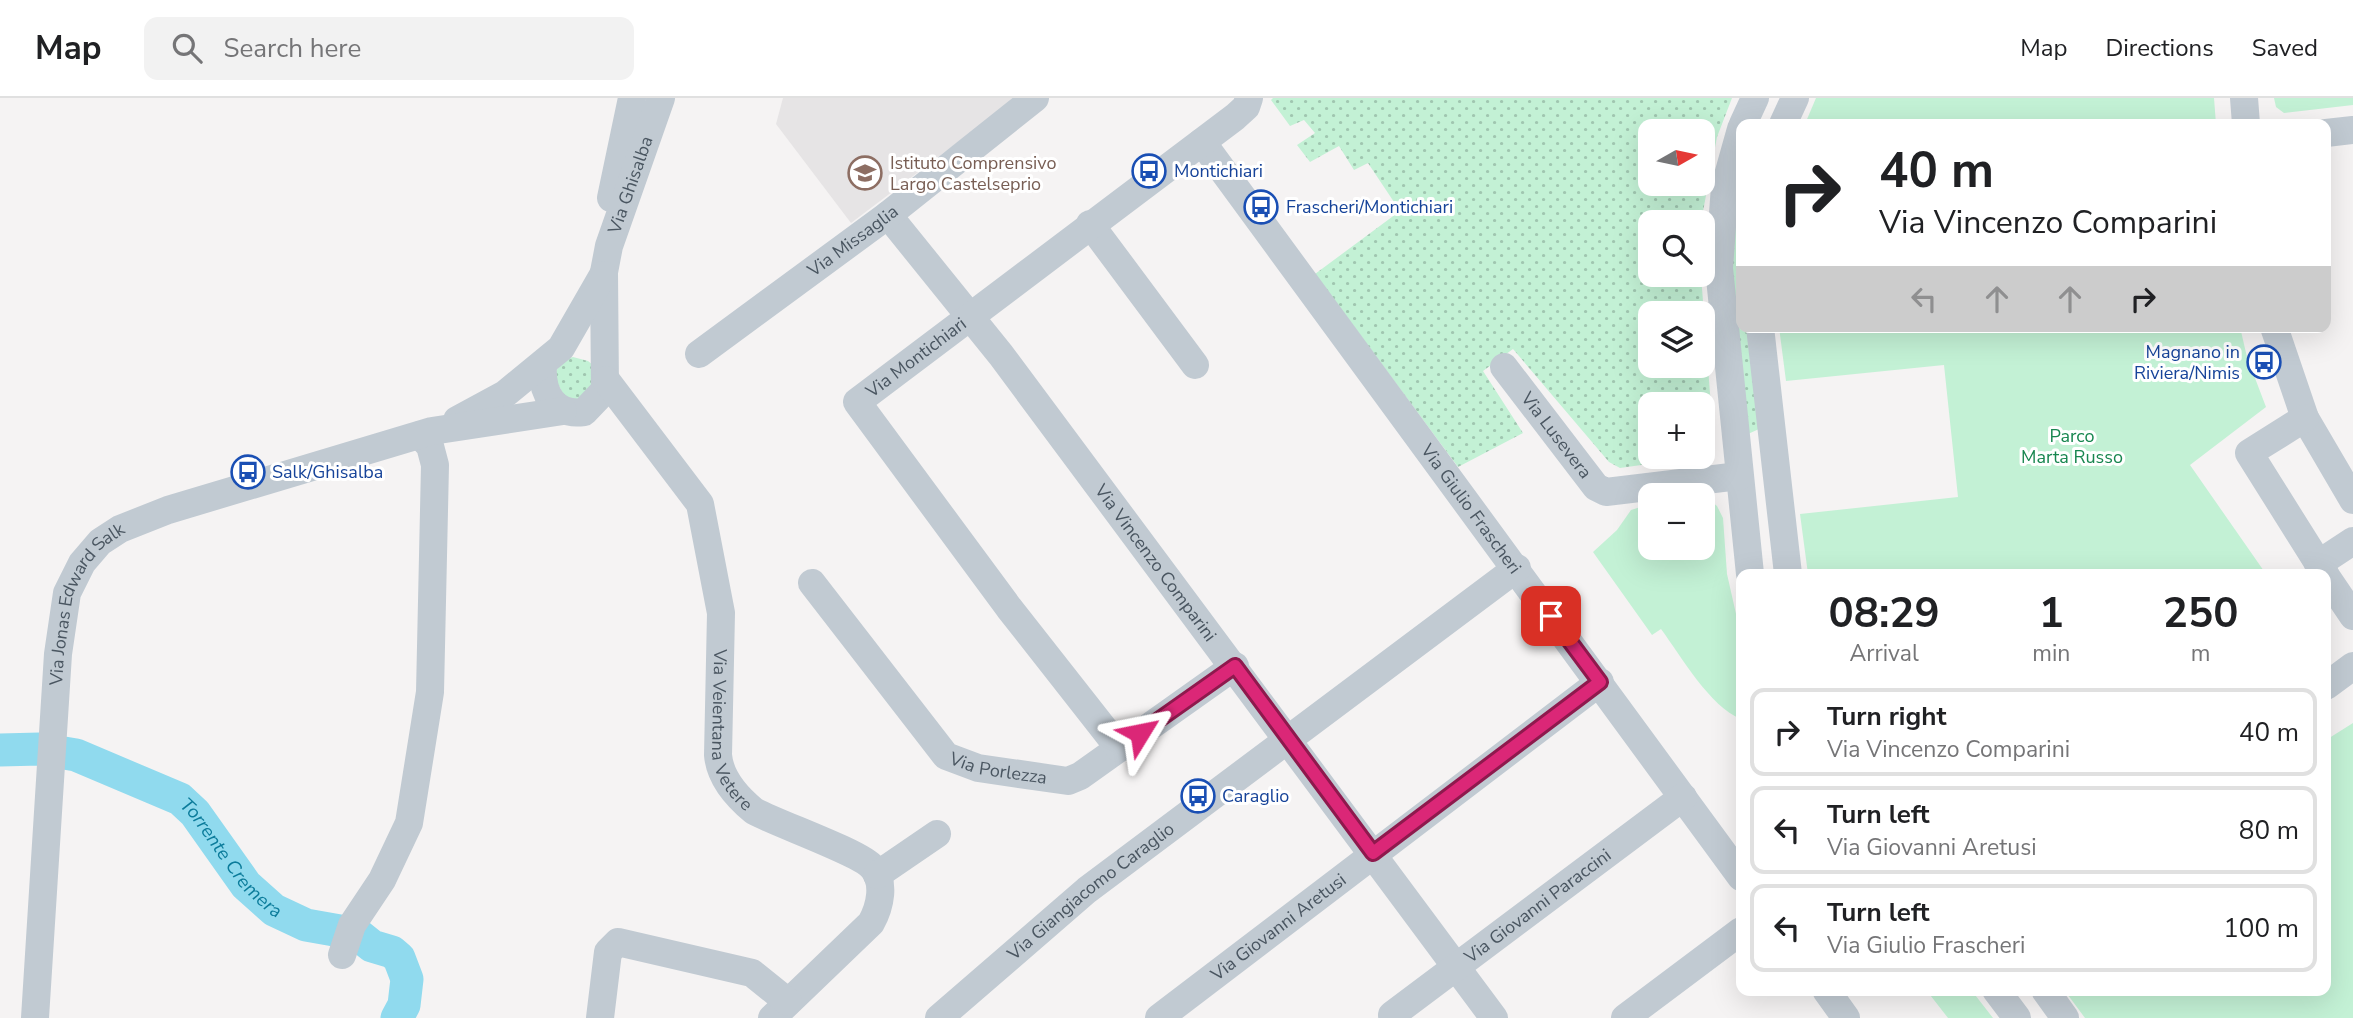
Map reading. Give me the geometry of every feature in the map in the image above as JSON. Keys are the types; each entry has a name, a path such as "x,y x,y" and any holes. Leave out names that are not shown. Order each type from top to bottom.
{"street":[{"path":"607,259 610,203 632,98"},
{"name":"Via Ghisalba","path":"552,356 607,259 661,98"},
{"name":"Via Missaglia","path":"699,354 888,215 1035,98"},
{"name":"Via Montichiari","path":"1119,748 1009,608 857,402 1242,111 1249,98"},
{"path":"1746,119 1755,98"},
{"path":"1785,119 1795,98"},
{"path":"2244,98 2246,119"},
{"path":"2331,132 2353,130"},
{"name":"Via Giulio Frascheri","path":"1202,142 1736,870"},
{"path":"1736,148 1725,186 1718,246 1722,319 1749,569"},
{"name":"Via Vincenzo Comparini","path":"888,215 970,316 1235,666 1494,1018"},
{"path":"1090,224 1195,365"},
{"name":"Via Ghisalba","path":"605,372 607,259"},
{"path":"1761,333 1786,569"},
{"path":"2276,333 2305,418 2353,499"},
{"path":"574,411 599,399 605,372 580,350 552,356 544,388 554,404 574,411 640,423"},
{"name":"Via Jonas Edward Salk","path":"431,432 505,394 552,356"},
{"name":"Via Lusevera","path":"1504,366 1596,487 1606,492 1739,477"},
{"name":"Via Veientana Vetere","path":"605,372 700,504 721,613 718,755 721,771 740,798 754,811 859,857 871,865 877,875"},
{"name":"Via Jonas Edward Salk","path":"35,1018 58,654 67,593 82,563 100,542 120,529 168,510 431,432 574,411"},
{"path":"2305,418 2249,453 2322,569"},
{"path":"347,940 382,880 409,823 430,692 435,465 430,446 431,432"},
{"path":"1736,446 1773,442"},
{"path":"1742,505 1779,501"},
{"path":"2325,569 2353,541"},
{"name":"Via Giangiacomo Caraglio","path":"939,1018 1087,890 1517,568"},
{"name":"Via Porlezza","path":"812,583 946,756 954,761 1068,781 1235,666"},
{"path":"2331,583 2353,617"},
{"path":"2331,682 2353,666"},
{"name":"Via Giovanni Aretusi","path":"1158,1018 1600,682"},
{"name":"Via Giovanni Paraccini","path":"1392,1015 1684,797"},
{"path":"600,1018 608,952 612,945 624,941 752,972 780,1010 871,923 880,898 877,875 937,834"},
{"path":"1625,1018 1736,935"},
{"path":"582,1018 586,983"},
{"path":"1830,996 1846,1018"},
{"path":"2000,996 2017,1018"},
{"path":"2049,996 2063,1017"}],"shaded area":[{"name":"Istituto Comprensivo Largo Castelseprio","path":"783,98 1016,98 851,223 776,124"}],"green space":[{"path":"1273,98 1732,98 1715,148 1715,119 1638,119 1638,196 1706,196 1703,210 1638,210 1638,287 1702,287 1703,301 1638,301 1638,378 1709,378 1710,392 1638,392 1638,465 1620,468 1609,462 1513,349 1483,371 1523,433 1458,467 1315,274 1400,211 1368,163 1354,170 1339,146 1310,162 1297,145 1315,133 1304,120 1290,126 1271,100"},
{"path":"1816,98 2214,98 2216,119 1807,119"},
{"path":"2274,98 2353,98 2353,105 2284,113 2276,107"},
{"path":"1736,206 1736,327 1729,265"},
{"path":"1737,333 1751,333 1759,429 1748,434"},
{"name":"Parco Marta Russo","path":"1780,333 2241,333 2247,357 2266,407 2190,465 2263,569 1807,569 1800,514 1958,497 1944,365 1786,381"},
{"path":"573,357 588,361 594,366 594,395 567,402 553,374 566,359"},
{"path":"1715,504 1717,506 1723,518 1727,574 1736,614 1736,716 1707,692 1661,629 1652,635 1593,552 1617,530 1631,510 1638,508 1638,560 1715,560"},
{"path":"2353,723 2353,1018 2085,1018 2069,996 2331,996 2331,737"},
{"path":"1931,996 1976,996 1993,1018 1948,1018"}],"waterway":[{"name":"Torrente Cremera","path":"0,750 40,749 76,755 180,799 195,813 246,885 274,910 306,925 357,934 372,946 392,952 399,958 407,979 404,1005 397,1018"}],"place":[{"name":"Montichiari","path":"1149,171"},
{"name":"Istituto Comprensivo Largo Castelseprio","path":"865,173"},
{"name":"Frascheri/Montichiari","path":"1261,207"},
{"name":"Magnano in Riviera/Nimis","path":"2264,362"},
{"name":"Salk/Ghisalba","path":"248,472"},
{"name":"Caraglio","path":"1198,796"}],"route":[{"path":"1140,733 1235,666 1373,853 1600,682 1551,616"}]}
